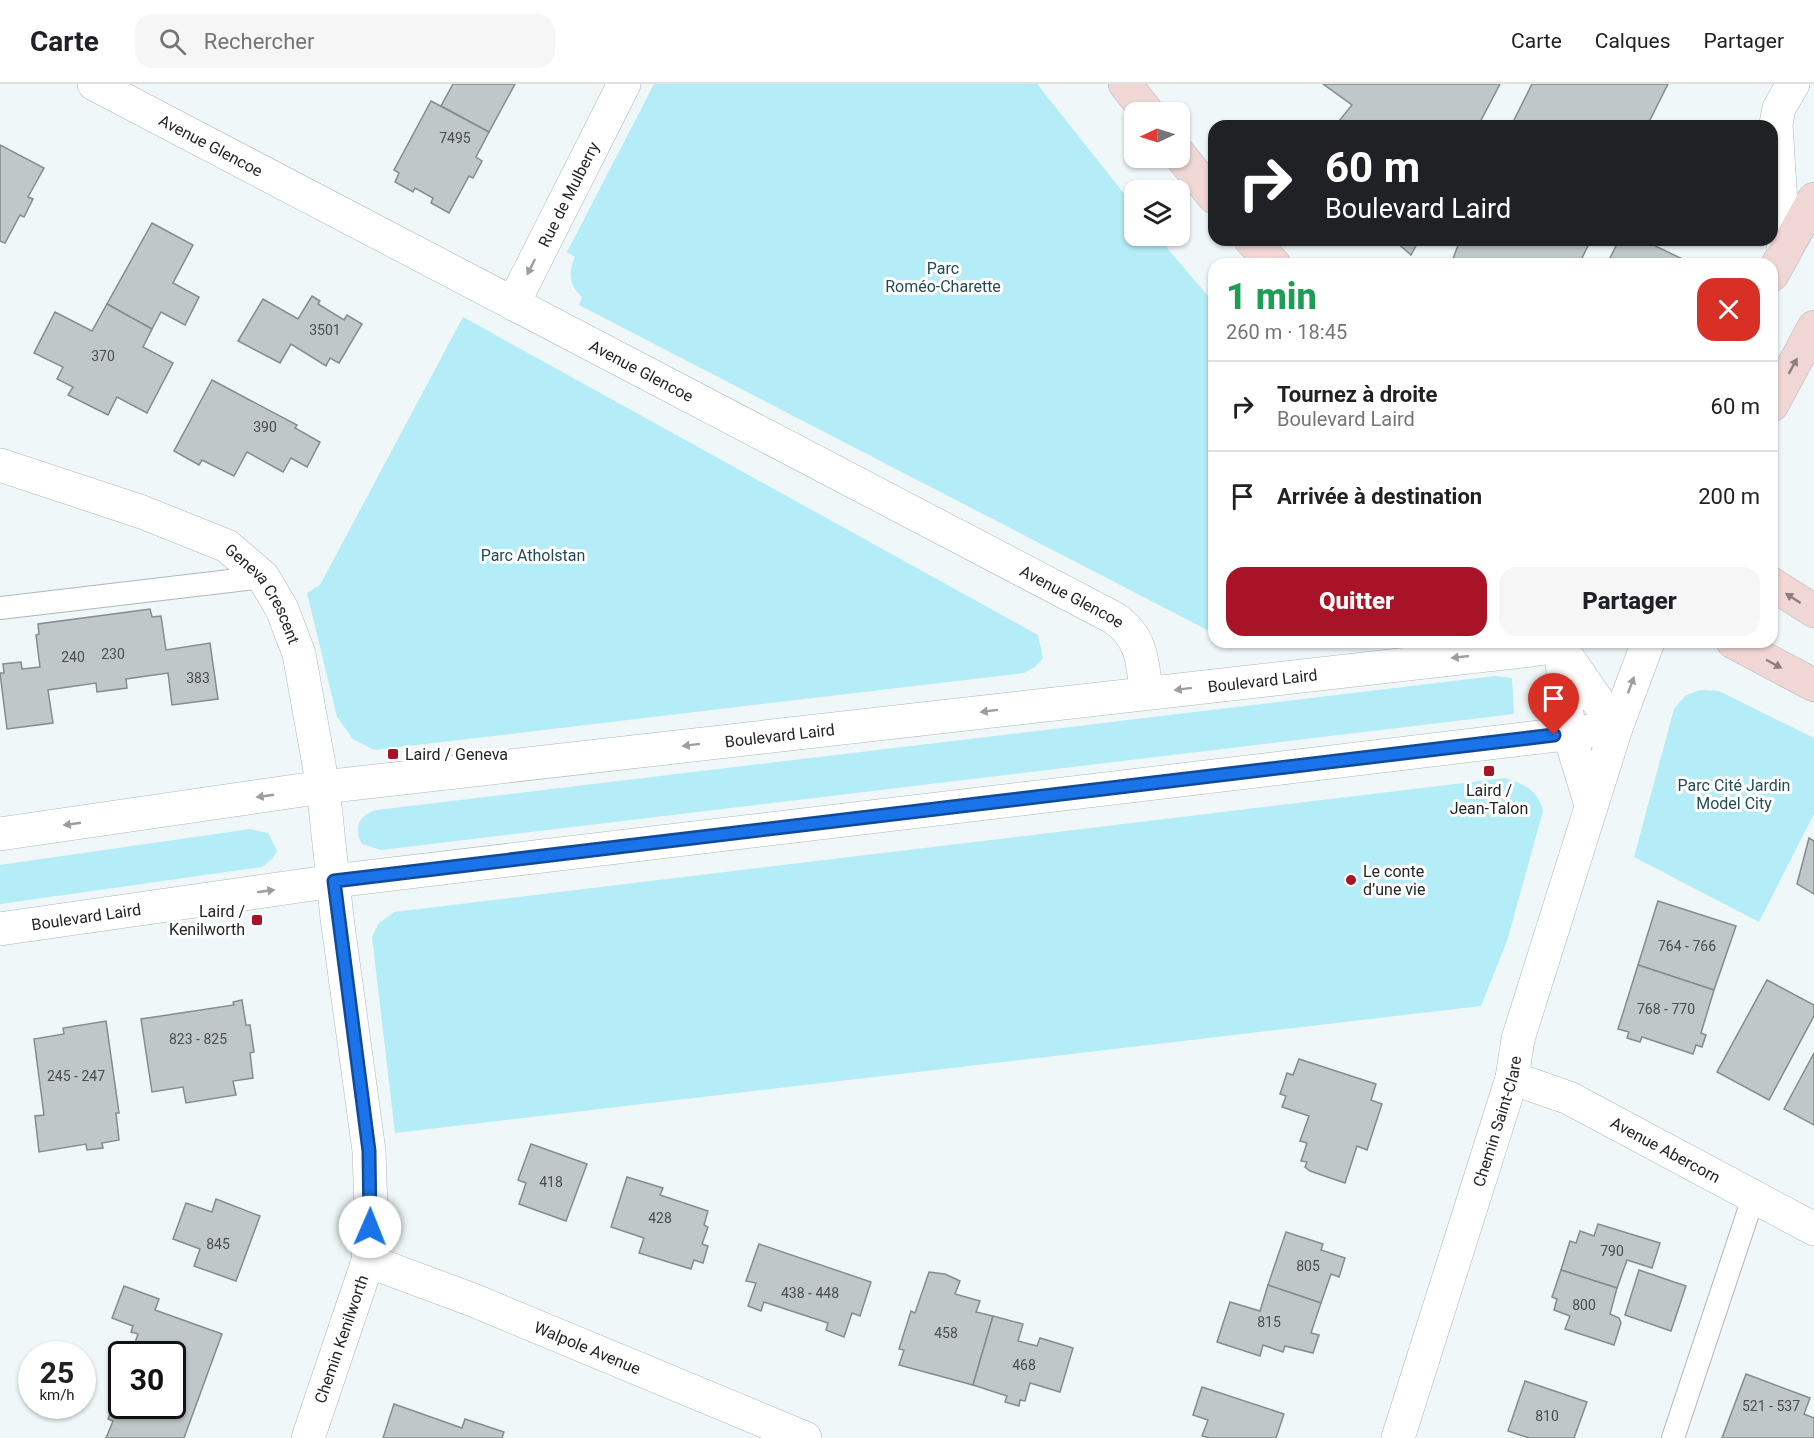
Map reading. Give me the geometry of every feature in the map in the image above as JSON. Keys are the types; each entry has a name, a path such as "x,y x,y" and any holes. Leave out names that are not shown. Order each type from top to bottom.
{"main road":[{"path":"1125,84 1139,102"},
{"path":"1190,168 1208,190"},
{"path":"1778,263 1814,199"},
{"path":"1257,246 1268,258"},
{"path":"1778,394 1814,327"},
{"path":"1778,588 1814,611"},
{"path":"1744,648 1814,686"}],"street":[{"name":"Avenue Glencoe","path":"96,84 1114,618 1131,632 1137,641 1143,662 1146,693"},
{"name":"Rue de Mulberry","path":"513,304 624,84"},
{"path":"1777,120 1779,108 1793,84"},
{"name":"Geneva Crescent","path":"0,465 142,512 227,546 263,577 282,609 299,654 323,787 334,881"},
{"name":"Boulevard Laird","path":"0,834 323,787 1527,648"},
{"path":"1561,648 1569,733 1591,805"},
{"path":"1564,648 1616,728"},
{"path":"1616,728 1646,648"},
{"name":"Boulevard Laird","path":"0,929 334,881 1616,728"},
{"name":"Chemin Saint-Clare","path":"1398,1438 1512,1078 1518,1039 1616,728"},
{"name":"Chemin Kenilworth","path":"308,1438 368,1261 369,1151 334,881"},
{"name":"Avenue Abercorn","path":"1512,1078 1569,1098 1814,1229"},
{"name":"Walpole Avenue","path":"368,1261 473,1300 804,1438"}],"lane":[{"path":"0,608 263,577"},
{"path":"1673,1438 1754,1196"}],"green space":[{"name":"Parc Roméo-Charette","path":"654,84 1037,84 1124,193 1124,246 1165,246 1208,296 1208,630 579,305 582,297 574,288 571,278 571,268 575,257 567,252"},
{"name":"Parc Atholstan","path":"463,317 1038,635 1043,658 1035,667 1024,673 374,750 353,739 337,717 307,593 320,585"},
{"path":"1495,676 1512,678 1514,714 381,850 362,844 358,832 362,818 377,810"},
{"name":"Parc Cité Jardin Model City","path":"1701,690 1719,691 1814,738 1814,814 1759,922 1634,857 1674,709 1686,695"},
{"path":"1505,778 1534,793 1543,811 1507,941 1481,1006 395,1133 372,937 379,923 394,912"},
{"path":"250,829 268,833 277,851 273,858 262,867 0,904 0,865"}],"building":[{"path":"453,84 515,84 489,132 441,106"},
{"path":"1323,84 1500,84 1481,120 1340,120 1352,105"},
{"path":"1532,84 1668,84 1650,120 1514,120"},
{"path":"431,101 489,132 476,157 482,161 473,178 469,176 449,213 431,203 433,198 415,188 413,192 395,182 399,173 394,170"},
{"path":"0,145 44,168 28,197 33,199 24,217 20,215 5,243 0,241"},
{"path":"152,223 193,245 173,283 199,297 185,325 161,312 152,329 107,304"},
{"path":"1401,246 1416,246 1411,255"},
{"path":"1458,246 1588,246 1582,258 1453,258"},
{"path":"1616,246 1655,246 1680,258 1610,258"},
{"path":"312,296 320,301 318,304 344,320 347,315 362,324 339,363 330,358 326,366 291,344 280,363 238,341 263,299 298,319"},
{"path":"107,304 152,329 143,347 173,363 147,413 117,397 108,415 68,395 73,387 57,379 63,367 34,353 55,312 92,331"},
{"path":"212,380 297,425 295,428 320,442 307,467 291,458 283,472 247,452 234,476 202,460 199,465 174,451"},
{"path":"150,609 152,617 161,616 166,650 210,643 218,699 172,705 168,673 126,679 127,688 97,692 96,683 48,690 53,723 7,729 0,673 4,673 3,664 21,662 22,669 40,667 36,635 39,634 38,624"},
{"path":"1809,838 1814,841 1814,894 1797,884"},
{"path":"1658,901 1736,926 1714,990 1638,965"},
{"path":"1638,965 1714,990 1701,1033 1706,1035 1702,1047 1696,1045 1693,1054 1642,1037 1640,1042 1627,1038 1629,1032 1618,1029"},
{"path":"1767,980 1814,1005 1814,1016 1769,1100 1717,1072"},
{"path":"242,1000 246,1025 250,1025 254,1052 250,1053 253,1078 233,1081 236,1095 186,1103 183,1087 152,1092 141,1019 234,1005 233,1002"},
{"path":"106,1021 119,1113 116,1113 119,1140 102,1143 103,1148 87,1150 86,1144 39,1152 35,1116 44,1115 34,1039 64,1034 63,1028"},
{"path":"1814,1053 1814,1125 1784,1109"},
{"path":"1299,1059 1376,1084 1371,1100 1382,1104 1367,1150 1357,1146 1345,1183 1310,1171 1305,1167 1307,1162 1301,1161 1307,1143 1300,1141 1309,1116 1282,1107 1286,1096 1280,1094 1287,1073 1293,1075"},
{"path":"531,1144 587,1164 566,1221 519,1204 526,1183 518,1180"},
{"path":"627,1177 663,1188 660,1195 708,1211 704,1225 708,1227 702,1244 708,1246 703,1263 694,1260 691,1269 639,1253 644,1238 611,1227"},
{"path":"216,1199 260,1216 236,1281 194,1266 200,1249 173,1239 186,1203 212,1212"},
{"path":"1598,1224 1660,1243 1652,1268 1627,1260 1617,1288 1561,1270 1570,1241 1576,1243 1580,1231 1594,1236"},
{"path":"1286,1232 1323,1244 1321,1250 1345,1258 1339,1277 1331,1274 1321,1303 1268,1285"},
{"path":"759,1244 871,1282 860,1316 852,1313 844,1337 826,1330 828,1323 764,1302 761,1311 748,1306 756,1283 746,1281"},
{"path":"1561,1270 1617,1288 1610,1314 1619,1318 1621,1323 1614,1345 1565,1329 1570,1316 1554,1310 1557,1299 1552,1297"},
{"path":"1639,1270 1686,1286 1671,1331 1625,1315"},
{"path":"929,1272 945,1274 960,1281 955,1294 980,1301 976,1312 993,1316 973,1385 899,1365 904,1350 899,1349 911,1311 915,1313"},
{"path":"1268,1285 1321,1303 1311,1333 1319,1335 1313,1353 1285,1346 1283,1352 1263,1345 1260,1356 1217,1342 1230,1302 1260,1311"},
{"path":"124,1286 159,1299 155,1310 222,1334 184,1438 106,1438 113,1421 108,1419 186,1419 186,1341 136,1341 138,1334 131,1332 133,1326 112,1318"},
{"path":"993,1316 1023,1324 1018,1341 1037,1346 1040,1338 1073,1348 1060,1392 1030,1383 1025,1401 1020,1400 1019,1406 1005,1402 1007,1396 973,1385"},
{"path":"1746,1374 1810,1398 1804,1414 1814,1418 1814,1438 1722,1438"},
{"path":"1525,1381 1587,1402 1574,1438 1529,1438 1508,1431"},
{"path":"1202,1387 1284,1414 1276,1438 1202,1436 1208,1420 1193,1415"},
{"path":"394,1404 462,1428 465,1419 504,1432 502,1438 383,1438"}],"place":[{"name":"Laird / Geneva","path":"393,754"},
{"name":"Laird / Jean-Talon","path":"1489,771"},
{"name":"Le conte d’une vie","path":"1351,880"},
{"name":"Laird / Kenilworth","path":"257,920"}],"route":[{"path":"370,1227 369,1151 334,881 1554,735"}]}
